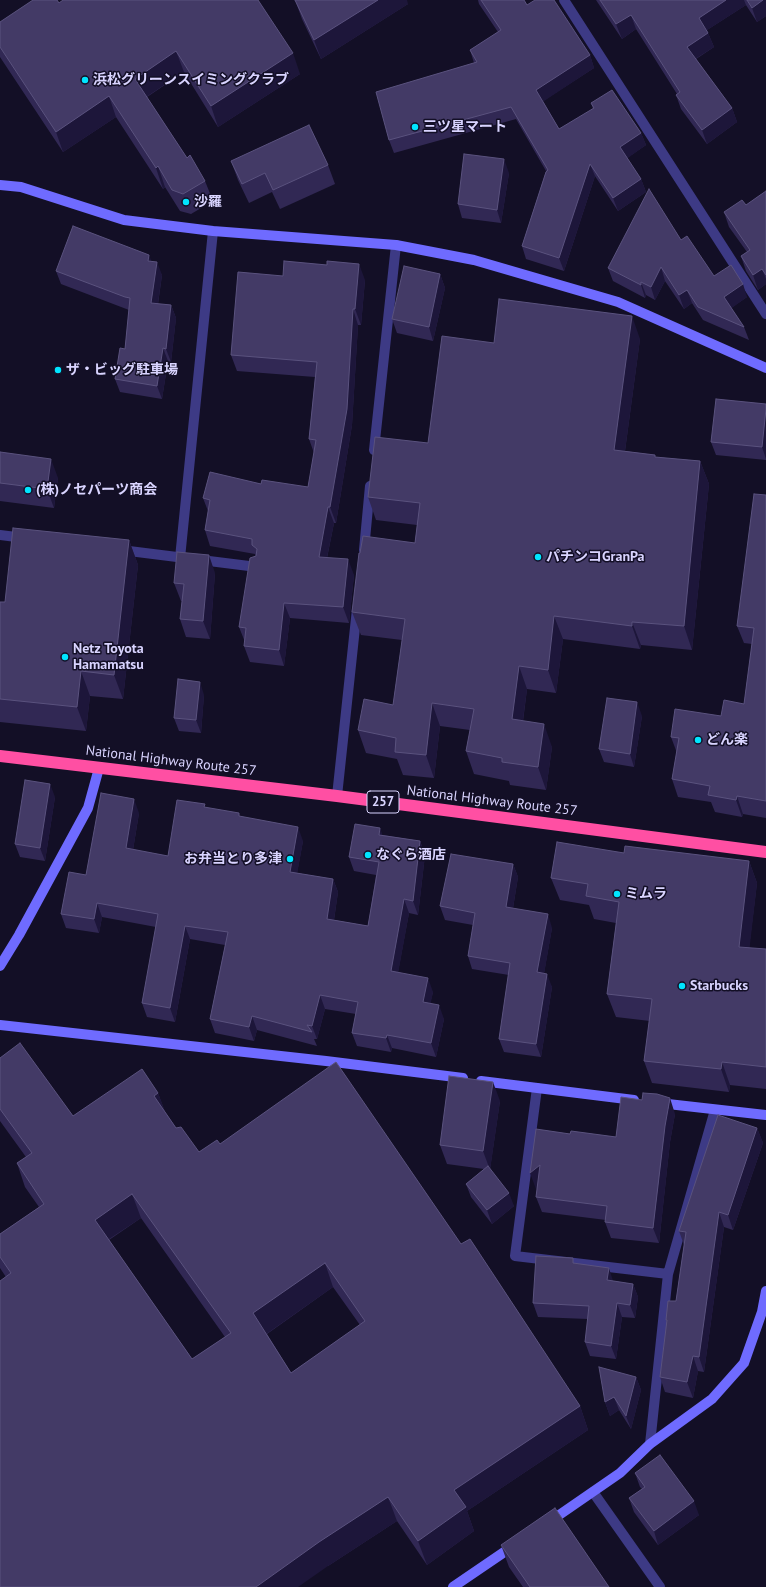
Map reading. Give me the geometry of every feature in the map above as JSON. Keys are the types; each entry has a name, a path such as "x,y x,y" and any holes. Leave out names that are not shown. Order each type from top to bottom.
{"highway":[{"name":"National Highway Route 257","path":"0,756 337,796 766,852"}],"street":[{"path":"564,0 766,314"},
{"path":"0,185 20,187 124,220 214,231 396,245 474,260 618,302 766,368"},
{"path":"180,558 214,231"},
{"path":"373,458 396,245"},
{"path":"362,560 372,474"},
{"path":"0,535 31,539"},
{"path":"109,549 257,567"},
{"path":"337,796 358,599"},
{"path":"0,966 19,935 88,808 99,768"},
{"path":"0,1025 326,1061 715,1110 766,1114"},
{"path":"537,1088 515,1256 668,1274"},
{"path":"650,1444 668,1274 715,1110"},
{"path":"542,1527 620,1473 650,1444 712,1399 744,1363 762,1312 766,1291"},
{"path":"593,1492 660,1587"},
{"path":"453,1587 523,1540"}],"building":[{"path":"33,0 57,0 59,3 63,0 258,0 293,53 211,106 176,51 135,79 187,158 190,155 205,181 183,194 172,190 158,166 156,168 109,96 56,132 0,47 0,22"},
{"path":"295,0 378,0 314,40"},
{"path":"481,0 524,0 527,5 535,0 554,0 590,55 536,90 559,129 594,108 591,103 612,90 641,133 620,147 641,179 613,198 590,164 559,258 522,246 546,172 548,170 511,107 389,140 376,92 477,62 470,50 501,30"},
{"path":"600,0 726,0 699,18 708,33 687,47 732,108 702,130 676,95 680,92 631,15 616,24"},
{"path":"747,0 763,0 752,8"},
{"path":"309,125 328,165 273,190 265,173 242,184 231,161"},
{"path":"464,154 504,159 497,210 458,204"},
{"path":"649,189 681,240 687,236 714,276 731,265 743,284 724,297 744,327 698,307 687,290 679,295 661,267 651,287 641,282 641,285 608,268"},
{"path":"766,191 766,275 762,269 753,275 741,256 750,250 724,212 742,200 746,205"},
{"path":"73,226 149,255 148,261 157,262 151,303 171,305 166,349 163,348 157,386 115,379 120,348 125,349 130,298 56,271"},
{"path":"284,261 327,265 327,261 359,264 355,309 353,309 347,409 330,507 328,507 319,557 348,559 343,607 284,603 279,650 244,646 246,628 239,627 250,558 256,556 257,549 252,545 252,539 205,530 210,500 203,498 210,472 261,484 262,480 308,487 316,440 309,439 317,362 231,355 238,272 283,276"},
{"path":"404,266 440,274 429,327 392,319"},
{"name":"パチンコGranPa","path":"499,299 632,316 614,450 655,455 655,457 700,461 684,626 632,622 632,626 554,616 548,670 519,666 512,719 544,724 538,767 502,762 502,758 466,751 474,709 432,703 426,755 395,752 396,738 358,730 364,699 393,705 405,619 352,612 359,553 363,536 415,543 420,503 368,497 375,437 428,443 442,336 494,343"},
{"path":"716,399 766,404 762,447 711,442"},
{"path":"0,452 51,459 47,489 0,483"},
{"path":"754,494 766,495 766,801 737,796 736,800 708,795 710,786 672,779 679,738 671,737 675,709 721,716 724,700 744,704 754,628 737,626"},
{"name":"Netz Toyota Hamamatsu","path":"13,528 129,540 114,675 81,671 77,707 0,699 0,602 5,602"},
{"path":"177,552 209,555 203,621 180,619 184,584 174,583"},
{"path":"178,679 200,682 196,720 174,718"},
{"path":"607,698 637,702 630,754 599,749"},
{"path":"25,780 50,784 40,848 15,844"},
{"path":"101,793 134,799 126,848 168,856 177,800 205,804 204,807 239,813 239,816 298,827 290,872 333,879 327,919 368,926 379,862 349,857 355,824 380,828 379,835 420,841 413,901 404,899 391,971 428,978 423,1002 439,1005 431,1043 387,1035 386,1038 352,1033 358,1002 320,995 312,1026 307,1025 312,1032 252,1016 249,1027 210,1019 228,932 185,926 170,1008 142,1003 158,914 97,903 94,919 61,914 69,872 86,875"},
{"name":"Starbucks","path":"557,842 624,853 625,846 749,861 739,947 766,949 766,1067 722,1062 721,1069 644,1061 652,999 607,994 619,902 586,896 588,884 551,878"},
{"path":"451,854 513,864 506,907 548,914 537,972 547,974 536,1044 499,1039 510,963 468,956 475,913 440,906"},
{"path":"20,1043 73,1116 142,1069 158,1093 154,1096 176,1128 181,1127 199,1152 217,1140 220,1144 336,1062 461,1244 470,1239 580,1406 454,1490 466,1507 418,1541 388,1497 319,1542 256,1587 0,1587 0,1281 11,1273 0,1257 0,1234 44,1204 17,1163 32,1153 0,1109 0,1058","holes":["132,1194 231,1333 192,1359 95,1220","325,1263 365,1321 291,1373 253,1313"]},
{"path":"449,1076 493,1082 483,1151 440,1145"},
{"path":"643,1093 657,1094 670,1098 665,1126 653,1228 605,1222 607,1206 536,1197 540,1165 530,1173 536,1129 570,1134 571,1131 616,1137 621,1097 642,1100"},
{"path":"718,1115 757,1128 728,1215 719,1212 699,1357 693,1356 687,1382 660,1377 668,1301 676,1301 686,1232 679,1231"},
{"path":"488,1166 509,1193 487,1210 466,1184"},
{"path":"536,1256 573,1258 573,1263 609,1268 607,1280 633,1284 630,1305 617,1303 611,1346 585,1342 589,1306 533,1303"},
{"path":"599,1367 636,1377 626,1416 614,1397 605,1402"},
{"path":"660,1455 694,1501 654,1531 629,1498 645,1487 635,1473"},
{"path":"555,1508 609,1587 530,1587 501,1545"}],"place":[{"name":"浜松グリーンスイミングクラブ","path":"85,80"},
{"name":"三ツ星マート","path":"415,127"},
{"name":"沙羅","path":"186,202"},
{"name":"ザ・ビッグ駐車場","path":"58,370"},
{"name":"(株)ノセパーツ商会","path":"28,490"},
{"name":"パチンコGranPa","path":"538,557"},
{"name":"Netz Toyota Hamamatsu","path":"65,657"},
{"name":"どん楽","path":"698,740"},
{"name":"なぐら酒店","path":"368,855"},
{"name":"お弁当とり多津","path":"290,859"},
{"name":"ミムラ","path":"617,894"},
{"name":"Starbucks","path":"682,986"}]}
